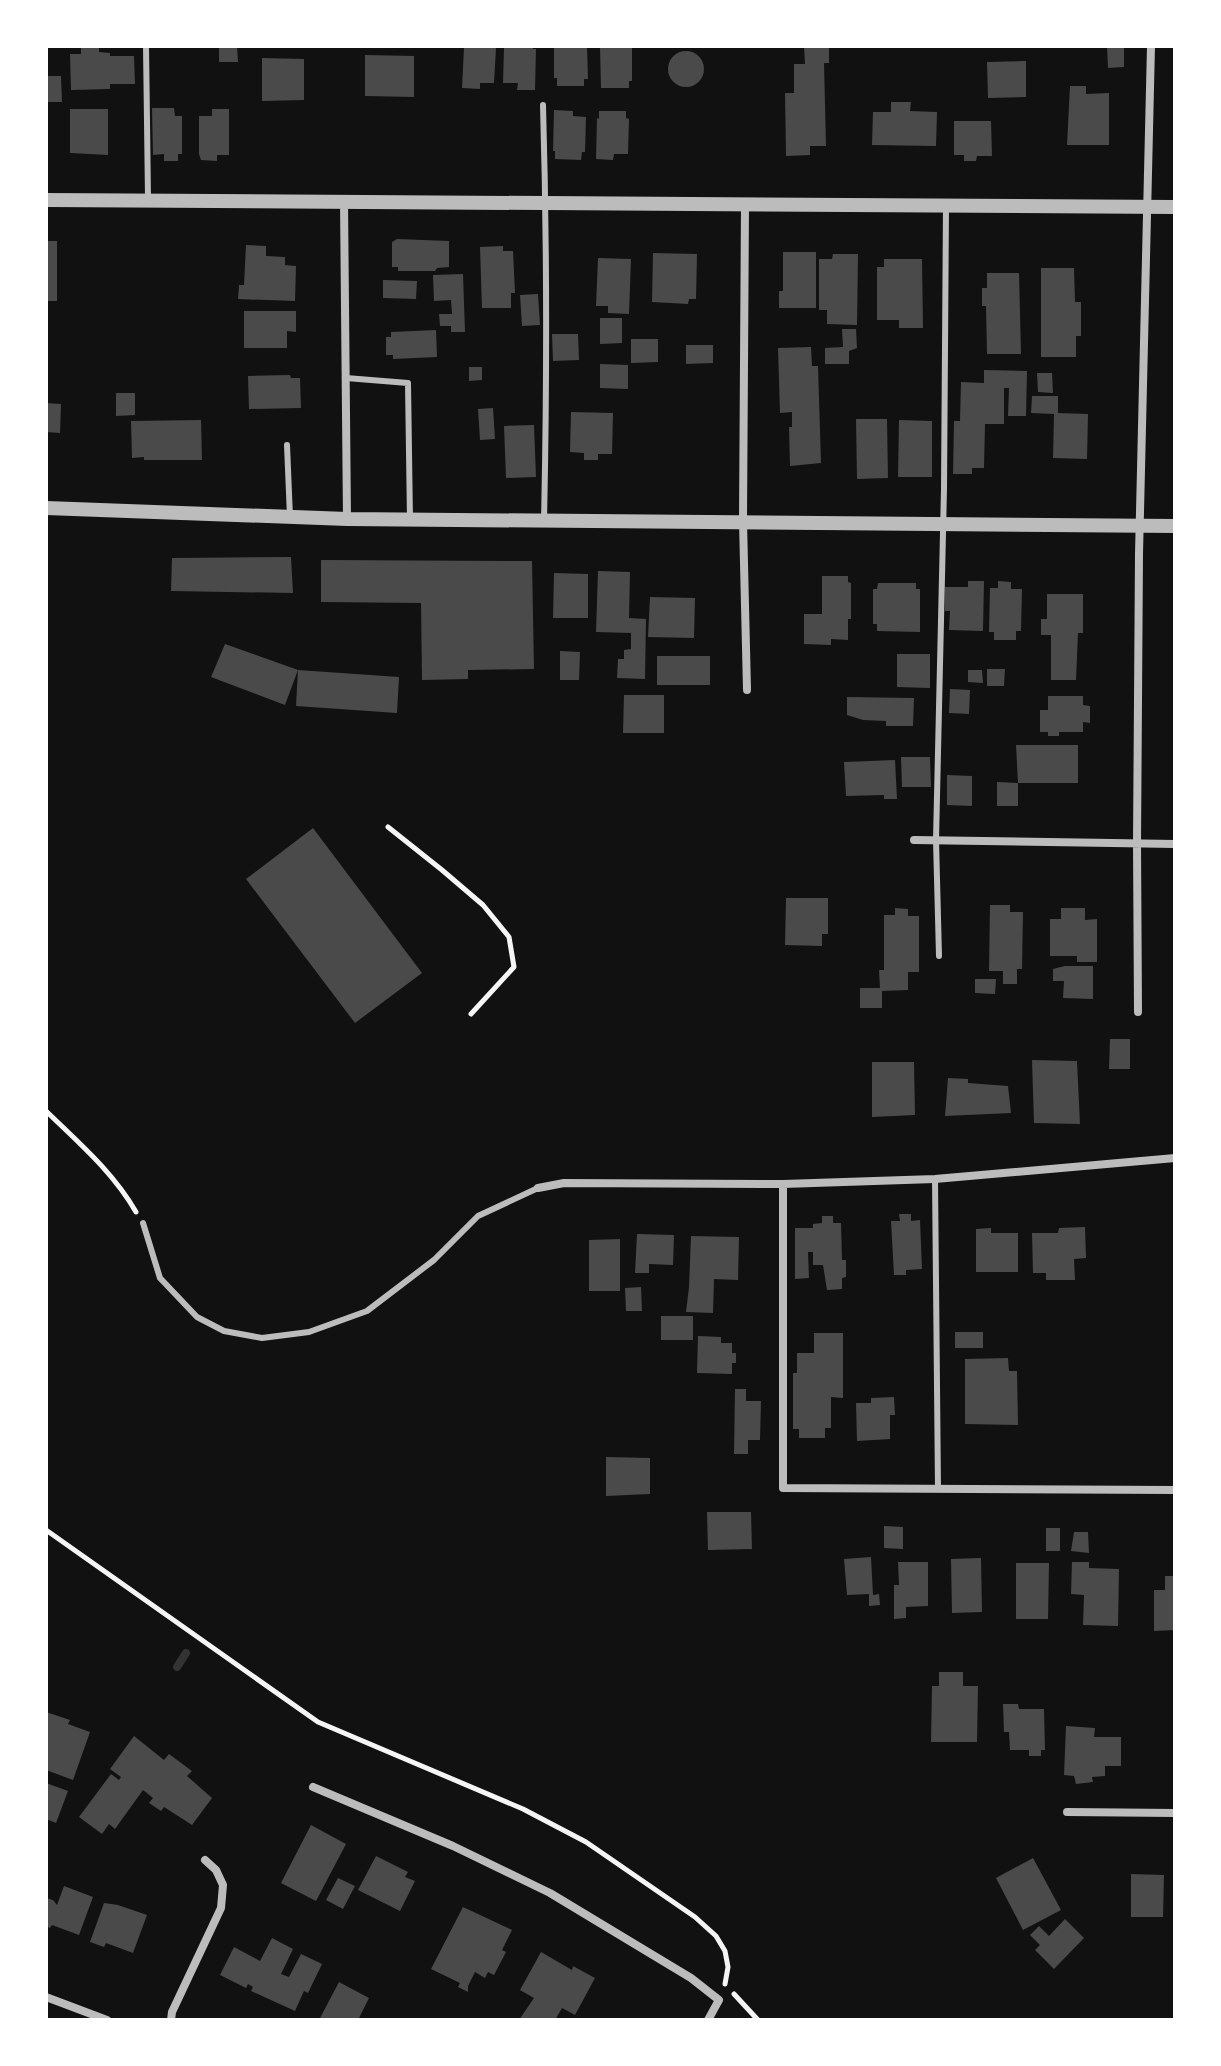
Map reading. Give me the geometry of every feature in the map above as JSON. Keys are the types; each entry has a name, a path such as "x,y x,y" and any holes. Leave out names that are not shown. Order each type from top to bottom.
{"street":[{"path":"1138,1012 1140,525 1151,46"},
{"path":"46,200 1175,207"},
{"path":"344,201 347,519"},
{"path":"745,204 743,521 747,690"},
{"path":"46,508 347,519 1175,526"},
{"path":"914,840 1175,844"},
{"path":"538,1188 564,1183 783,1184 935,1179 1175,1158"},
{"path":"783,1184 783,1488 1175,1490"},
{"path":"313,1787 453,1846 550,1893 691,1978 719,2000 708,2020"},
{"path":"1067,1812 1175,1813"},
{"path":"171,2020 221,1908 223,1885 216,1870 205,1860"},
{"path":"46,1997 107,2020"}],"lane":[{"path":"146,46 148,200"},
{"path":"543,105 546,202 544,521"},
{"path":"939,956 936,840 946,205"},
{"path":"346,378 408,383 410,520"},
{"path":"287,445 290,517"},
{"path":"935,1179 938,1489"},
{"path":"143,1223 160,1278 197,1317 224,1331 262,1338 309,1332 367,1311 434,1260 478,1216 538,1188"}],"path":[{"path":"388,827 483,905 509,937 514,967 471,1014"},
{"path":"46,1111 105,1168 143,1223"},
{"path":"46,1530 318,1722 523,1809 586,1842 695,1917 716,1936 725,1951 728,1967 719,2000"},
{"path":"725,1984 758,2020"}],"building":[{"path":"81,46 99,46 99,52 110,53 110,56 134,56 135,84 110,84 110,89 71,90 70,54 81,54"},
{"path":"219,46 237,46 238,62 219,62"},
{"path":"466,46 496,48 494,83 480,83 480,89 462,88"},
{"path":"533,46 536,49 535,90 517,90 518,83 503,83 504,48"},
{"path":"554,46 587,46 588,79 584,79 584,86 557,86"},
{"path":"602,46 632,47 632,81 629,81 629,88 601,88"},
{"path":"804,46 829,46 829,63 824,63 826,146 810,146 810,155 786,156 785,93 794,93 794,64 805,64"},
{"path":"1107,46 1124,46 1124,67 1108,68"},
{"path":"686,51 699,56 704,69 699,82 686,87 673,82 668,69 673,56"},
{"path":"365,55 414,56 414,97 365,96"},
{"path":"262,58 304,59 304,100 262,101"},
{"path":"1026,61 1026,97 988,98 987,62"},
{"path":"47,76 61,76 62,102 46,102"},
{"path":"1070,86 1086,86 1086,94 1109,93 1109,145 1067,145"},
{"path":"891,102 911,102 910,111 937,112 936,146 872,145 873,112 891,112"},
{"path":"152,108 174,108 175,116 182,116 182,154 178,154 178,161 164,161 164,154 153,155"},
{"path":"70,109 108,109 108,155 70,153"},
{"path":"212,109 229,109 229,155 217,155 217,161 201,160 199,154 199,116 212,116"},
{"path":"554,110 573,111 573,116 586,117 585,152 582,152 581,160 555,159"},
{"path":"599,111 626,111 626,118 629,119 628,154 614,154 613,160 596,159"},
{"path":"954,121 991,121 992,156 977,156 976,161 964,161 964,155 954,155"},
{"path":"397,239 449,241 449,267 435,271 398,271 398,267 392,267 392,242"},
{"path":"46,241 57,241 57,301 46,301"},
{"path":"246,245 266,246 266,256 285,257 285,265 296,266 295,301 238,299 239,285 244,285"},
{"path":"503,246 503,251 513,251 515,293 511,293 511,308 482,308 480,247"},
{"path":"783,252 816,252 816,308 779,308 779,291 783,291"},
{"path":"653,253 697,254 696,299 689,299 688,304 652,302"},
{"path":"833,254 858,254 857,325 827,324 827,310 819,310 819,259 832,259"},
{"path":"598,258 631,259 629,314 608,313 608,306 596,306"},
{"path":"884,259 922,259 923,328 899,328 899,320 877,320 877,267 884,267"},
{"path":"1041,268 1074,268 1075,302 1081,302 1081,336 1076,336 1076,357 1041,357"},
{"path":"987,273 1019,273 1021,354 987,354 986,306 982,306 982,288 987,288"},
{"path":"463,274 465,332 451,332 451,326 440,326 439,314 452,314 451,300 434,301 433,275"},
{"path":"383,280 417,281 416,299 383,298"},
{"path":"538,294 540,325 522,326 520,295"},
{"path":"244,311 296,311 296,332 287,331 287,348 244,348"},
{"path":"600,318 622,318 622,343 600,344"},
{"path":"842,329 856,329 857,348 849,351 849,364 825,364 825,348 843,347"},
{"path":"436,330 437,357 393,359 393,355 386,355 386,337 391,337 391,332"},
{"path":"552,334 578,334 579,360 553,361"},
{"path":"631,339 658,339 658,362 631,363"},
{"path":"686,345 713,345 713,363 686,364"},
{"path":"811,347 812,366 818,366 821,463 790,466 789,427 792,427 792,412 780,413 778,348"},
{"path":"600,364 628,365 628,389 600,388"},
{"path":"469,367 482,367 482,380 469,381"},
{"path":"984,370 1027,371 1026,416 1008,416 1009,388 1004,388 1004,424 985,424 984,468 972,468 972,474 953,474 954,421 960,421 961,382 984,383"},
{"path":"1037,373 1052,373 1053,393 1038,392"},
{"path":"290,375 291,378 300,378 301,408 249,409 248,376"},
{"path":"116,393 135,393 135,415 116,416"},
{"path":"1032,396 1058,396 1058,413 1088,414 1087,459 1053,458 1054,414 1031,413"},
{"path":"46,403 61,404 60,433 46,432"},
{"path":"493,408 495,439 480,440 478,409"},
{"path":"571,412 613,413 612,454 598,454 598,460 584,460 584,453 570,452"},
{"path":"856,419 887,419 888,478 857,479"},
{"path":"201,420 202,460 132,458 131,421"},
{"path":"899,420 932,421 932,477 898,477"},
{"path":"534,425 536,477 506,478 504,426"},
{"path":"291,557 293,593 171,591 172,558"},
{"path":"321,560 532,561 534,669 468,670 468,679 422,680 421,603 321,602"},
{"path":"598,571 630,572 629,618 646,619 645,679 617,678 618,659 624,659 624,650 631,649 631,633 596,632"},
{"path":"554,573 588,574 588,618 553,618"},
{"path":"822,576 848,576 851,583 848,640 831,639 831,645 804,644 804,614 822,614"},
{"path":"968,581 984,581 983,631 949,630 950,611 945,611 945,587 968,587"},
{"path":"998,581 1011,582 1011,589 1022,589 1021,631 1016,631 1016,640 994,640 994,632 989,632 990,588 998,588"},
{"path":"878,583 916,583 916,589 920,589 920,632 877,631 877,624 873,624 873,589 877,589"},
{"path":"1047,594 1083,594 1083,633 1078,633 1076,680 1051,680 1051,635 1041,635 1041,619 1047,619"},
{"path":"650,597 695,598 694,638 648,637"},
{"path":"225,644 298,670 285,705 211,677"},
{"path":"560,651 580,652 579,680 560,680"},
{"path":"897,654 930,654 930,688 897,687"},
{"path":"657,656 710,656 710,685 657,685"},
{"path":"987,669 1005,669 1004,686 987,686"},
{"path":"298,670 399,677 397,713 296,706"},
{"path":"968,670 982,670 983,683 968,682"},
{"path":"950,689 970,690 969,714 949,713"},
{"path":"624,695 664,695 664,733 623,733"},
{"path":"1048,696 1083,696 1083,705 1090,706 1090,723 1083,722 1083,732 1059,732 1059,736 1048,736 1048,732 1040,732 1040,710 1048,710"},
{"path":"847,697 914,698 913,726 886,726 886,721 863,720 847,715"},
{"path":"1016,745 1078,745 1078,783 1018,783"},
{"path":"901,757 930,757 931,787 902,787"},
{"path":"895,760 897,799 884,799 884,795 846,796 844,762"},
{"path":"947,775 972,776 972,806 947,805"},
{"path":"997,782 1018,783 1018,806 997,806"},
{"path":"313,828 422,973 355,1023 246,879"},
{"path":"786,898 828,898 828,934 822,934 822,946 785,945"},
{"path":"990,905 1010,905 1010,912 1023,912 1022,969 1017,969 1017,984 1003,984 1003,971 989,971"},
{"path":"895,908 908,909 908,916 919,916 919,972 908,972 908,990 882,991 882,1008 860,1008 860,988 880,988 879,970 884,970 884,915 895,915"},
{"path":"1061,908 1085,908 1085,920 1097,919 1097,962 1077,962 1077,956 1050,956 1050,919 1061,919"},
{"path":"1093,966 1093,999 1063,998 1064,981 1053,981 1053,969"},
{"path":"975,979 996,979 995,994 975,993"},
{"path":"1110,1039 1130,1039 1130,1069 1109,1069"},
{"path":"1032,1060 1077,1061 1080,1124 1034,1123"},
{"path":"872,1062 914,1062 915,1115 872,1117"},
{"path":"948,1078 1008,1086 1011,1113 945,1116"},
{"path":"899,1214 911,1214 911,1221 920,1220 922,1269 906,1270 906,1275 894,1275 891,1221 900,1221"},
{"path":"822,1216 833,1216 833,1223 841,1223 842,1260 846,1260 842,1289 827,1290 823,1265 813,1265 813,1252 808,1252 809,1278 795,1279 795,1228 813,1228 813,1224 822,1223"},
{"path":"1085,1227 1086,1258 1074,1259 1075,1280 1046,1280 1046,1273 1033,1273 1032,1233 1058,1233 1059,1228"},
{"path":"991,1228 991,1233 1018,1233 1018,1272 976,1272 976,1229"},
{"path":"637,1234 674,1235 673,1265 649,1264 649,1273 635,1273"},
{"path":"691,1236 739,1237 738,1280 714,1279 713,1313 686,1312"},
{"path":"620,1239 620,1291 589,1291 589,1240"},
{"path":"641,1287 642,1311 626,1311 625,1288"},
{"path":"661,1316 693,1316 693,1340 661,1340"},
{"path":"955,1332 983,1332 983,1348 955,1348"},
{"path":"814,1333 843,1333 843,1398 831,1397 831,1428 825,1428 825,1438 799,1438 799,1429 793,1429 793,1373 797,1373 797,1353 814,1353"},
{"path":"698,1336 721,1337 721,1343 732,1343 736,1363 732,1363 732,1374 697,1373"},
{"path":"1008,1358 1009,1371 1017,1371 1018,1425 965,1424 965,1359"},
{"path":"735,1389 746,1389 746,1401 761,1401 760,1440 748,1440 748,1454 734,1454"},
{"path":"894,1397 895,1415 890,1415 890,1439 857,1441 856,1403 871,1403 871,1398"},
{"path":"606,1457 650,1458 650,1494 606,1496"},
{"path":"707,1512 751,1512 752,1549 708,1550"},
{"path":"884,1526 903,1527 903,1549 884,1548"},
{"path":"1046,1528 1060,1528 1060,1551 1046,1551"},
{"path":"1074,1532 1088,1532 1089,1553 1071,1551"},
{"path":"871,1557 873,1595 879,1594 880,1605 869,1606 869,1594 847,1595 844,1559"},
{"path":"981,1558 982,1612 952,1613 951,1559"},
{"path":"898,1562 928,1562 928,1606 906,1607 906,1618 894,1619 894,1585 899,1585"},
{"path":"1072,1562 1089,1562 1089,1568 1119,1569 1118,1626 1083,1625 1084,1595 1071,1594"},
{"path":"1016,1563 1049,1563 1048,1619 1016,1619"},
{"path":"1165,1576 1175,1576 1175,1630 1154,1631 1154,1590 1165,1590"},
{"path":"939,1672 963,1672 963,1686 978,1686 977,1742 931,1742 932,1686 939,1686"},
{"path":"1003,1704 1018,1704 1019,1709 1044,1709 1045,1750 1041,1750 1041,1756 1029,1756 1029,1750 1010,1750 1009,1732 1004,1732"},
{"path":"46,1712 70,1720 68,1724 90,1732 73,1780 46,1770"},
{"path":"1066,1726 1095,1728 1094,1737 1121,1737 1121,1766 1105,1766 1105,1776 1092,1777 1093,1782 1076,1784 1074,1776 1064,1775"},
{"path":"134,1736 164,1760 169,1754 192,1771 187,1776 212,1798 192,1825 164,1807 161,1811 149,1803 153,1798 143,1790 115,1829 109,1824 102,1834 79,1817 111,1774 119,1780 121,1777 110,1769"},
{"path":"46,1783 68,1791 56,1823 46,1819"},
{"path":"311,1825 346,1844 316,1901 281,1883"},
{"path":"376,1856 408,1872 405,1877 415,1881 400,1911 358,1890"},
{"path":"1033,1858 1061,1910 1023,1930 996,1878"},
{"path":"1131,1874 1164,1875 1163,1917 1131,1917"},
{"path":"338,1878 355,1886 343,1909 326,1900"},
{"path":"64,1886 93,1897 79,1935 52,1925 50,1928 46,1926 46,1898 57,1905"},
{"path":"104,1903 147,1915 133,1953 106,1943 104,1947 90,1942"},
{"path":"463,1907 512,1930 502,1950 506,1952 494,1975 488,1972 485,1978 475,1972 468,1992 458,1987 460,1983 431,1969"},
{"path":"1065,1919 1084,1938 1054,1969 1035,1950 1040,1945 1030,1935 1039,1926 1049,1936"},
{"path":"272,1938 293,1949 281,1974 289,1977 301,1954 322,1964 295,2011 251,1991 253,1987 248,1984 246,1988 220,1975 234,1947 260,1961"},
{"path":"541,1952 572,1970 573,1966 595,1978 575,2015 562,2008 555,2020 519,2020 534,1998 520,1990"},
{"path":"339,1982 369,1998 358,2020 319,2020"}],"waterway":[{"path":"177,1667 186,1653"}]}
